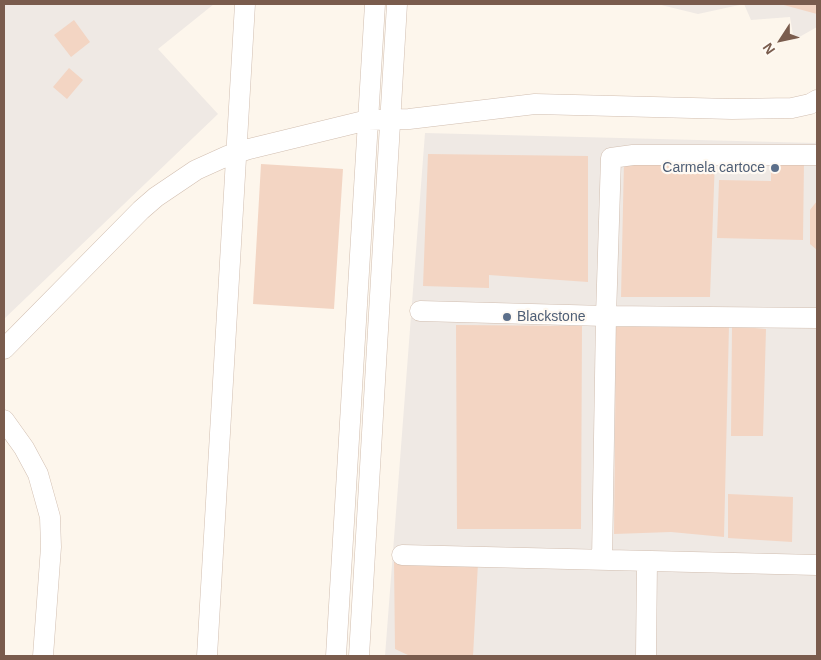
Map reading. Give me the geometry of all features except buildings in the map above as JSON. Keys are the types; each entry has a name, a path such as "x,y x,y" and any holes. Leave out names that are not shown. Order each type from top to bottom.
{"lane":[{"path":"207,656 245,4"},
{"path":"336,656 374,4"},
{"path":"359,656 397,4"},
{"path":"4,349 140,210 167,188 196,170 236,153 368,120 390,120 535,104 732,109 792,108 810,104 817,100"},
{"path":"602,560 611,158 633,155 817,155"},
{"path":"420,311 606,316 817,318"},
{"path":"4,420 24,448 38,474 50,517 51,547 44,656"},
{"path":"402,555 817,565"},
{"path":"646,656 648,561"}],"shaded area":[{"path":"4,4 214,4 158,49 218,114 4,319"},
{"path":"657,4 744,4 698,14"},
{"path":"744,4 817,4 817,27 794,40 790,17 751,20"},
{"path":"425,133 815,143 817,139 817,656 385,656"}],"place":[{"name":"Carmela cartoce","path":"775,168"},
{"name":"Blackstone","path":"507,317"}]}
